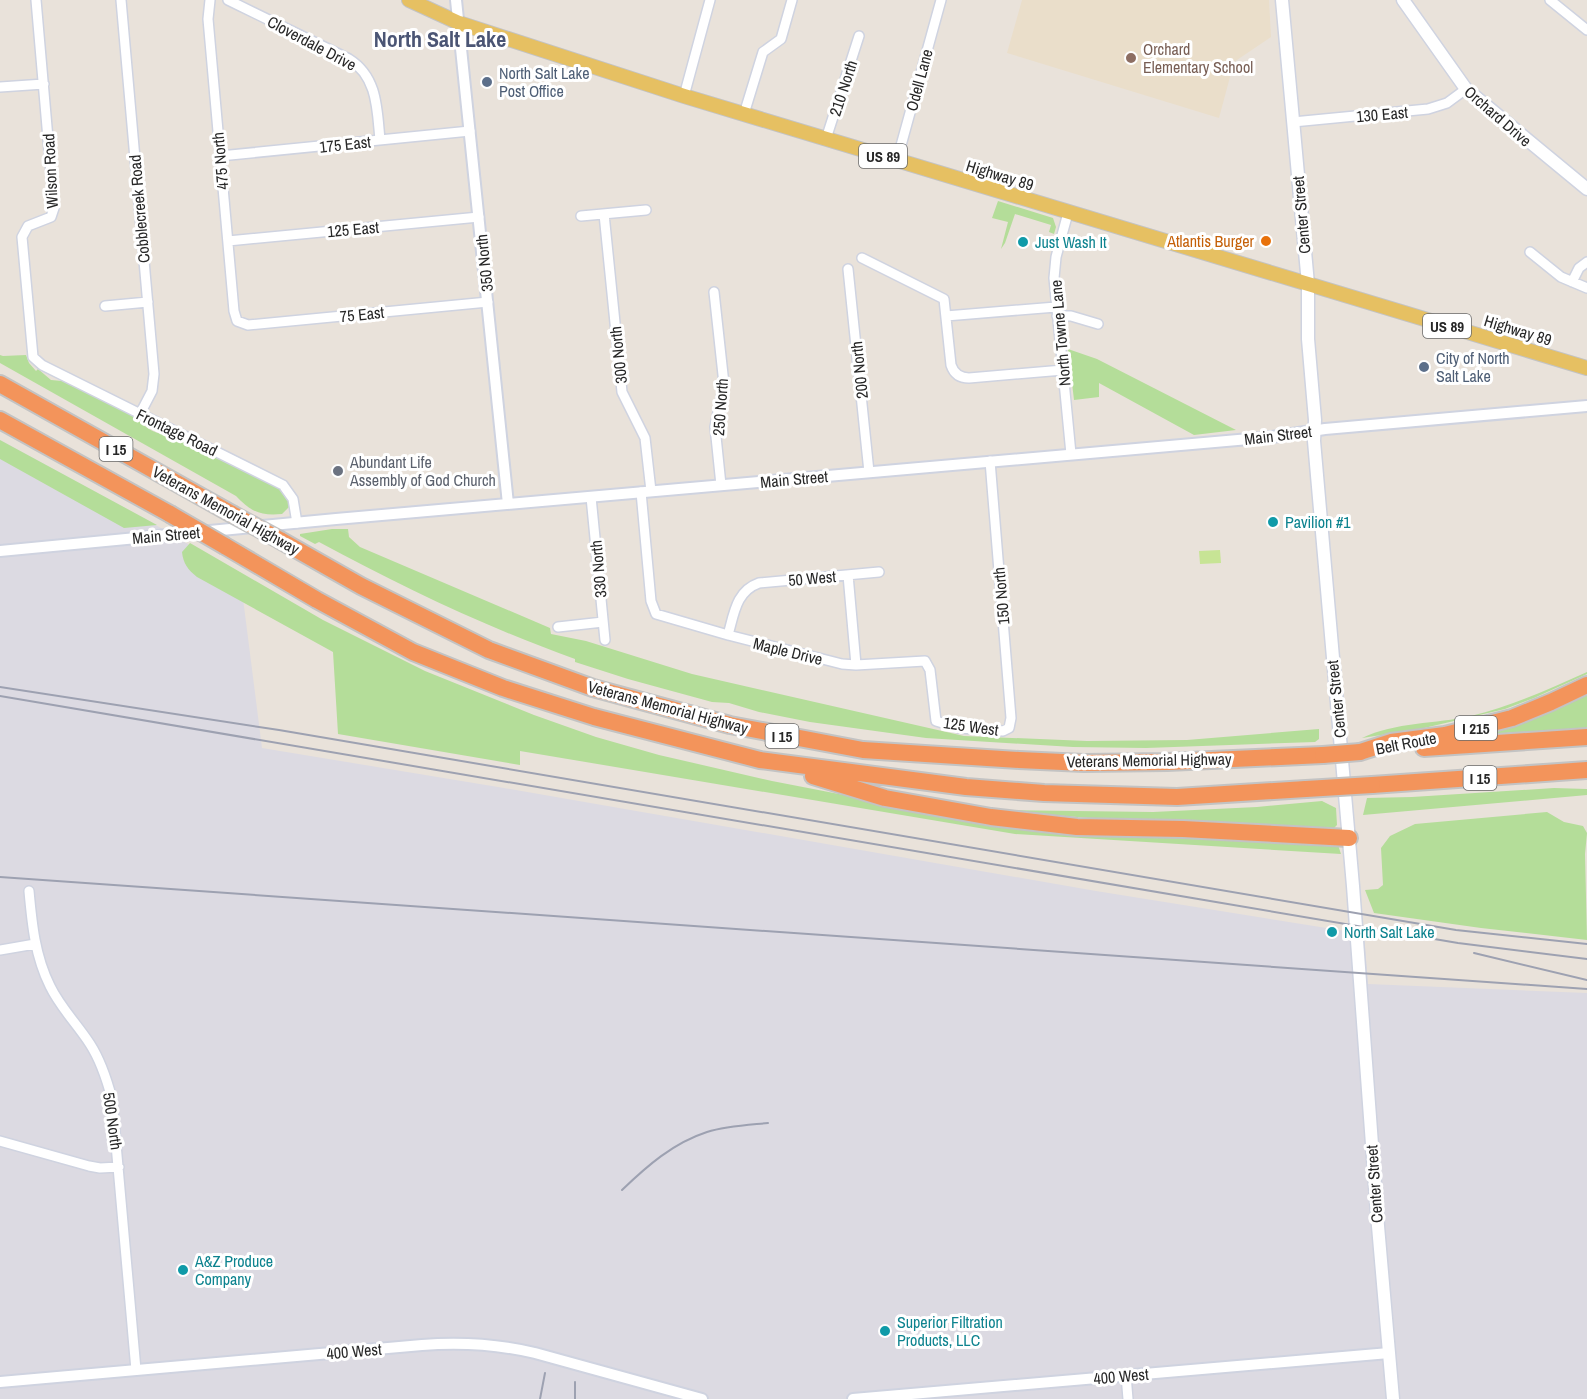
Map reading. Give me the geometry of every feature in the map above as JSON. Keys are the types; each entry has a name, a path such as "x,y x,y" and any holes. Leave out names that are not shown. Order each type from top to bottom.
{"highway":[{"name":"Veterans Memorial Highway","path":"0,384 361,586 489,650 593,688 730,725 863,750 1063,762 1167,762 1360,753 1587,737"},
{"name":"Veterans Memorial Highway","path":"0,420 413,652 503,688 605,720 760,760 944,784 1044,793 1177,797 1587,771"},
{"name":"Belt Route","path":"1360,753 1391,742 1445,735 1505,720 1538,708 1587,685"},
{"path":"760,760 885,798 991,817 1077,827 1183,829 1349,838"}],"main road":[{"name":"Highway 89","path":"409,0 459,23 684,96 1587,368"},
{"name":"Center Street","path":"1282,0 1308,284 1308,339 1314,431 1349,838 1377,1226 1393,1399"},
{"name":"Orchard Drive","path":"1403,0 1466,89 1587,189"}],"street":[{"name":"Wilson Road","path":"34,359 22,237 28,226 49,219 54,212 36,0"},
{"name":"Cobblecreek Road","path":"121,0 154,380 150,396 140,414"},
{"name":"475 North","path":"210,0 208,19 234,311 237,321"},
{"name":"Cloverdale Drive","path":"228,0 349,59 360,68 370,82 374,93 380,140"},
{"name":"350 North","path":"456,0 508,504"},
{"path":"684,96 710,0"},
{"path":"744,114 763,52 781,39 792,0"},
{"name":"Odell Lane","path":"897,160 941,0"},
{"path":"1550,0 1587,30"},
{"name":"210 North","path":"826,139 859,36"},
{"path":"0,87 44,84"},
{"name":"130 East","path":"1293,122 1428,109 1447,104 1466,89"},
{"name":"175 East","path":"220,156 470,132"},
{"path":"580,216 646,210"},
{"name":"North Towne Lane","path":"1068,213 1055,264 1054,278 1071,454"},
{"name":"300 North","path":"604,214 622,392 644,433 651,602 654,612"},
{"name":"125 East","path":"228,241 479,217"},
{"path":"1530,252 1557,274 1587,288"},
{"path":"862,258 944,300 951,365 953,371 960,377 1063,370"},
{"path":"1572,282 1579,268 1587,262"},
{"name":"200 North","path":"848,268 869,472"},
{"name":"250 North","path":"714,292 724,384 715,428 721,485"},
{"path":"105,306 148,302"},
{"name":"75 East","path":"237,321 248,325 488,302"},
{"path":"946,316 1057,312 1098,324"},
{"name":"Frontage Road","path":"34,359 283,485 293,499 297,523"},
{"name":"Main Street","path":"0,551 1272,437 1314,431 1587,406"},
{"name":"150 North","path":"990,461 1012,720 1008,729"},
{"name":"330 North","path":"591,497 605,640"},
{"name":"50 West","path":"728,635 737,601 747,589 759,583 879,572"},
{"path":"848,575 856,665"},
{"name":"Maple Drive","path":"654,612 661,617 837,663 856,665 921,660 927,662 930,670 935,719"},
{"path":"558,627 603,622"},
{"name":"125 West","path":"935,719 940,724 966,729 1003,731 1008,729"},
{"name":"500 North","path":"29,891 35,944 51,987 91,1045 105,1074 112,1100 136,1370"},
{"path":"0,950 35,944"},
{"path":"0,1141 88,1166 119,1167"},
{"name":"400 West","path":"0,1382 428,1345 484,1344 535,1353 702,1399"},
{"name":"400 West","path":"853,1399 1389,1353"},
{"path":"1126,1376 1128,1399"}],"shaded area":[{"name":"Orchard Elementary School","path":"1022,0 1269,0 1271,37 1234,62 1219,118 1007,53"},
{"path":"0,440 149,521 240,575 262,748 1096,891 1364,934 1368,984 1587,993 1587,1399 0,1399"}],"green space":[{"path":"998,201 1053,218 1056,227 1054,234 1049,232 1051,225 1015,214 1001,249 1008,222 992,218"},
{"path":"1068,349 1097,359 1236,430 1194,435 1099,383 1099,397 1074,400"},
{"path":"0,355 26,355 36,371 38,369 51,380 62,381 135,417 153,431 166,434 279,488 287,496 290,506 282,514 262,513 252,509 236,496 0,363"},
{"path":"0,440 157,525 124,528 0,459"},
{"path":"348,529 349,537 360,547 550,628 551,634 586,641 692,674 964,736 1087,741 1187,740 1319,729 1319,739 1315,742 1146,748 1073,747 926,738 810,722 759,712 729,703 712,702 575,662 575,659 509,634 382,575 319,542 315,544 300,536 300,534"},
{"path":"190,543 323,620 425,671 534,715 596,737 659,755 772,781 880,802 1338,845 1341,854 1015,834 520,751 520,765 338,734 333,652 197,577 186,566 182,552"},
{"path":"1220,550 1221,563 1200,564 1199,551"},
{"path":"1587,672 1534,698 1505,709 1420,729 1362,738 1388,729 1458,719 1486,712 1530,697"},
{"path":"1587,692 1587,728 1474,735"},
{"path":"1554,788 1587,789 1587,795 1363,815 1367,798"},
{"path":"1322,801 1336,808 1337,825 1334,828 1167,823 1001,810 1153,812"},
{"path":"1547,812 1564,822 1583,826 1587,833 1585,854 1587,940 1374,913 1365,890 1378,889 1383,885 1381,848 1390,836 1415,824"}],"railway":[{"path":"0,687 279,730 1456,930 1587,944"},
{"path":"0,696 1458,943 1587,959"},
{"path":"0,877 1587,989"},
{"path":"1474,953 1587,980"},
{"path":"622,1190 661,1156 683,1142 722,1128 768,1123"},
{"path":"540,1399 545,1373"},
{"path":"575,1382 575,1399"}],"place":[{"name":"Orchard Elementary School","path":"1131,58"},
{"name":"North Salt Lake Post Office","path":"487,82"},
{"name":"Atlantis Burger","path":"1266,241"},
{"name":"Just Wash It","path":"1023,242"},
{"name":"City of North Salt Lake","path":"1424,367"},
{"name":"Abundant Life Assembly of God Church","path":"338,471"},
{"name":"Pavilion #1","path":"1273,522"},
{"name":"North Salt Lake","path":"1332,932"},
{"name":"A&Z Produce Company","path":"183,1270"},
{"name":"Superior Filtration Products, LLC","path":"885,1331"}],"district":[{"name":"North Salt Lake","path":"440,39"}]}
